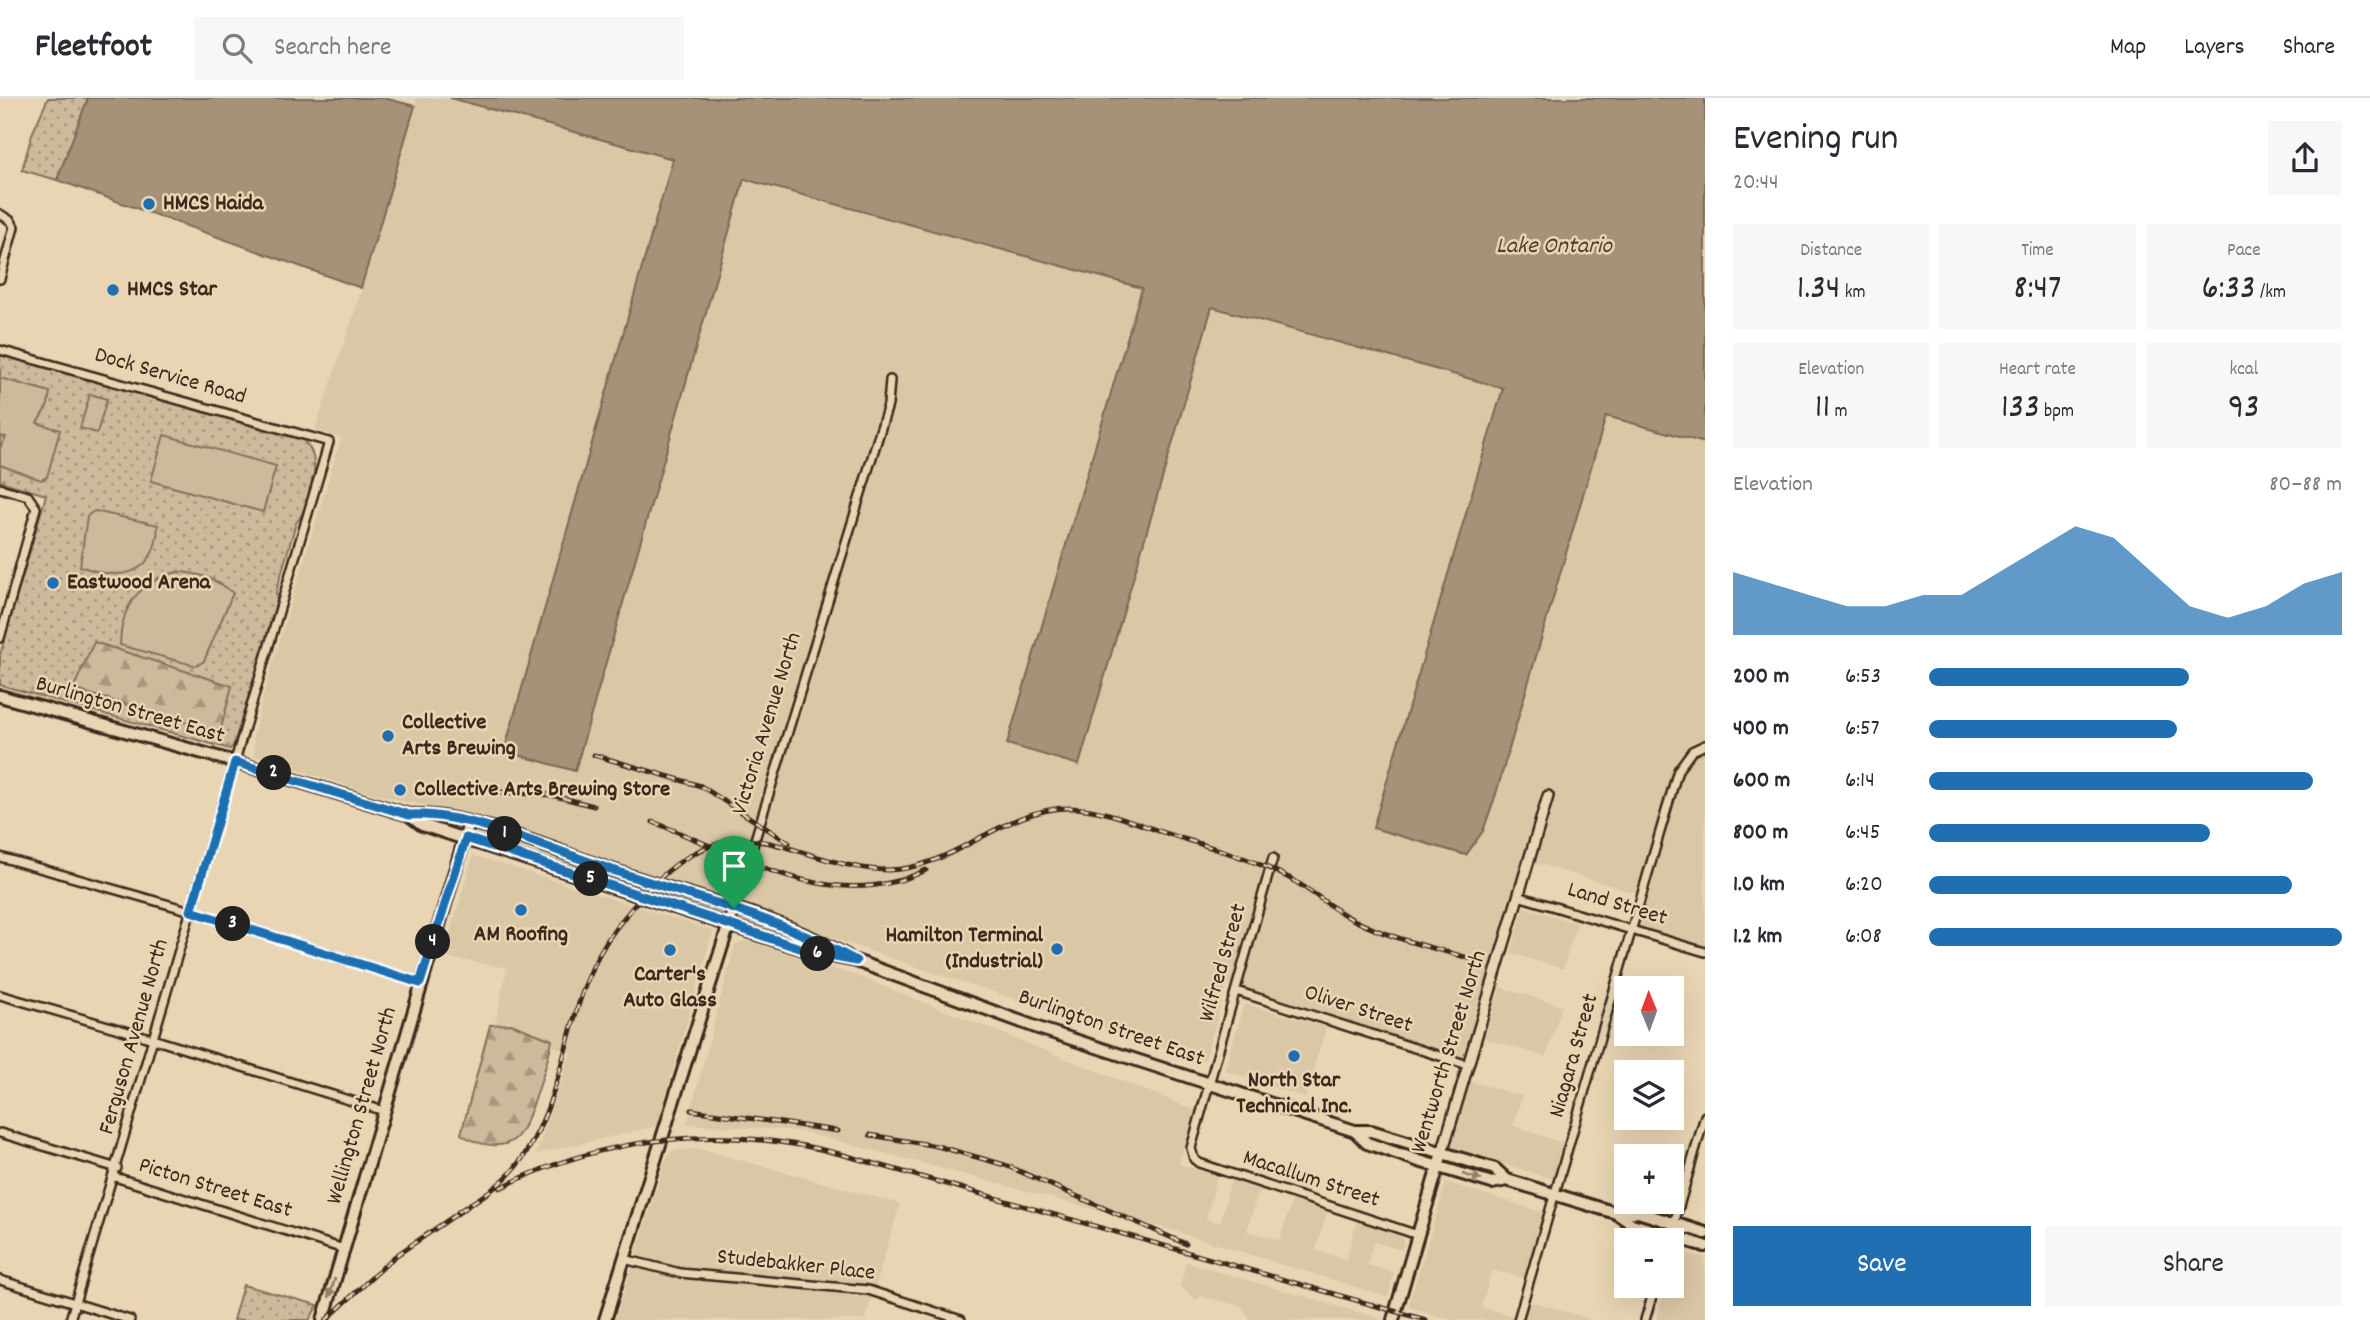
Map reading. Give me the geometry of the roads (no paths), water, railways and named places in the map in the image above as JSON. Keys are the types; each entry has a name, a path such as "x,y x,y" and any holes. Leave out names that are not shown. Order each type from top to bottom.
{"main road":[{"name":"Burlington Street East","path":"0,696 235,762 409,815 422,825 815,953 856,961"},
{"name":"Burlington Street East","path":"409,815 424,814 469,823 734,908 820,941 856,961 1041,1029 1355,1131 1371,1131 1495,1169 1507,1180 1614,1212"},
{"name":"Wellington Street North","path":"323,1320 469,823"},
{"name":"Victoria Avenue North","path":"606,1320 734,908"},
{"name":"Burlington Street East","path":"1355,1131 1367,1143 1438,1166 1492,1183 1507,1180"},
{"name":"Wentworth Street North","path":"1393,1320 1442,1153"},
{"name":"Burlington Street East","path":"1617,1214 1642,1228"},
{"name":"Burlington Street East","path":"1645,1214 1705,1233"},
{"name":"Burlington Street East","path":"1684,1242 1705,1246"}],"street":[{"path":"0,214 11,221 13,235 0,279"},
{"name":"Dock Service Road","path":"0,350 329,442"},
{"name":"Victoria Avenue North","path":"734,908 888,405 890,380"},
{"name":"Ferguson Avenue North","path":"70,1320 329,442"},
{"path":"0,488 34,501 36,508 0,638"},
{"name":"Niagara Street","path":"1518,1320 1683,763 1692,751 1705,745"},
{"name":"Wentworth Street North","path":"1442,1153 1548,796"},
{"path":"0,857 191,911 420,983"},
{"name":"Wilfred Street","path":"1194,1159 1191,1148 1273,858"},
{"name":"Land Street","path":"1518,896 1705,952"},
{"name":"Oliver Street","path":"1236,991 1468,1065"},
{"path":"0,995 153,1039 384,1111"},
{"path":"1672,1228 1705,1116"},
{"name":"Picton Street East","path":"0,1133 117,1168"},
{"name":"Macallum Street","path":"1194,1159 1418,1235"},
{"name":"Picton Street East","path":"114,1177 344,1249"},
{"name":"Studebakker Place","path":"624,1259 680,1273 868,1290 961,1320"},
{"path":"0,1280 130,1320"},
{"path":"1645,1320 1651,1298"}],"water":[{"path":"88,98 384,98 415,106 361,288 57,180"},
{"name":"Lake Ontario","path":"450,98 1705,98 1705,443 1606,416 1496,794 1483,831 1466,855 1373,828 1503,388 1212,307 1079,765 1007,744 1142,288 744,179 575,771 504,751 673,159"}],"railway":[{"path":"594,755 701,786 789,843"},
{"path":"499,792 551,795 594,806"},
{"path":"458,1212 502,1181 532,1143 546,1114 585,986 598,956 616,928 667,872 707,847 730,841 755,841 848,865 888,870 935,860 1000,827 1045,811 1069,808 1093,810 1259,864 1297,883 1337,910 1369,927 1482,962"},
{"path":"653,822 753,864 821,884 856,887 891,882 926,870"},
{"path":"691,1110 838,1131"},
{"path":"870,1135 937,1146 1005,1165 1186,1244"},
{"path":"500,1188 541,1170 625,1146 712,1138 756,1139 800,1145 844,1155 1426,1320"},
{"path":"326,1320 394,1257 467,1207"}],"place":[{"name":"HMCS Haida","path":"149,204"},
{"name":"HMCS Star","path":"113,290"},
{"name":"Eastwood Arena","path":"53,583"},
{"name":"Collective Arts Brewing","path":"388,736"},
{"name":"Collective Arts Brewing Store","path":"400,790"},
{"name":"AM Roofing","path":"521,910"},
{"name":"Hamilton Terminal (Industrial)","path":"1057,949"},
{"name":"Carter's Auto Glass","path":"670,950"},
{"name":"North Star Technical Inc.","path":"1294,1056"}]}
